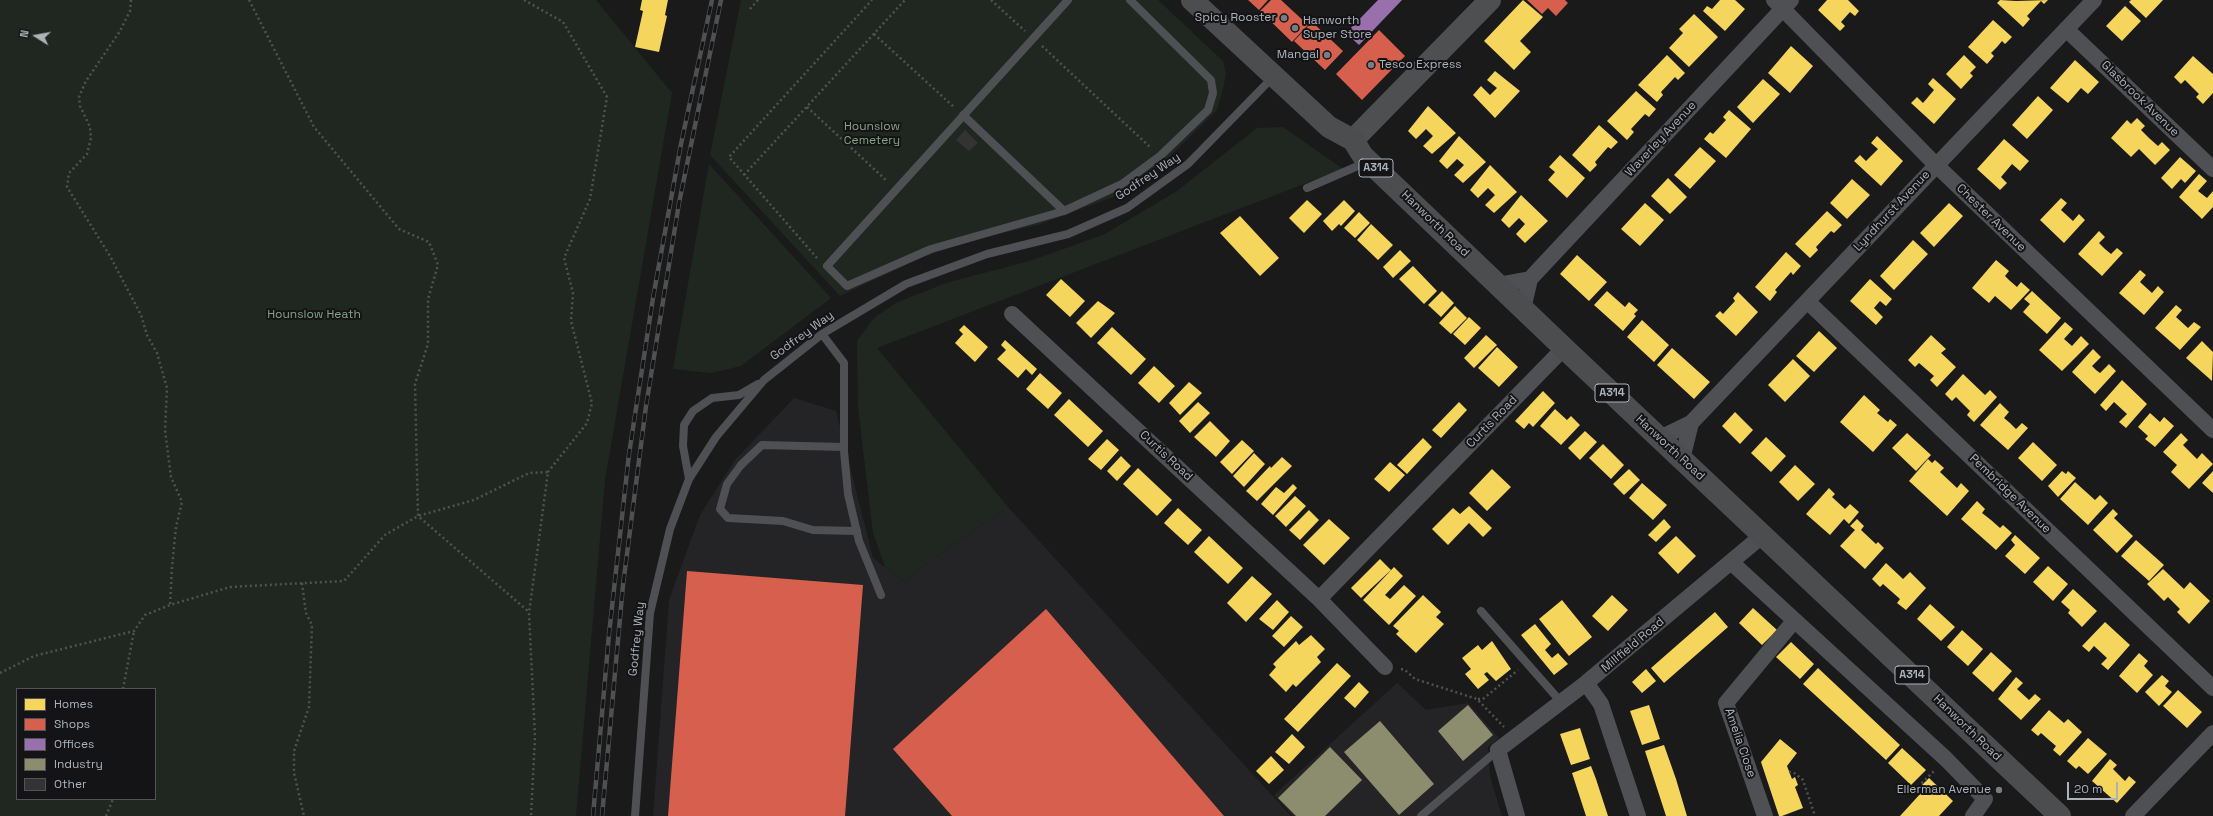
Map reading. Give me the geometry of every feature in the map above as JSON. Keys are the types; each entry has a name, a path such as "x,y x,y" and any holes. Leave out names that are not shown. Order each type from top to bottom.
{"main road":[{"name":"Hanworth Road","path":"1192,0 1329,127 1353,140 1369,161 1523,309 2060,816"}],"street":[{"path":"1353,140 1490,0"},
{"name":"Lyndhurst Avenue","path":"1660,438 1692,423 2094,0"},
{"name":"Chester Avenue","path":"1783,3 1936,165 2213,430"},
{"name":"Waverley Avenue","path":"1530,279 1783,3"},
{"name":"Glasbrook Avenue","path":"2066,29 2213,169"},
{"path":"1498,285 1530,279 1523,309"},
{"name":"Pembridge Avenue","path":"1807,301 2213,688"},
{"name":"Curtis Road","path":"1012,314 1319,599 1385,667"},
{"name":"Curtis Road","path":"1319,599 1564,348"},
{"name":"Lyndhurst Avenue","path":"1682,459 1692,423"},
{"name":"Millfield Road","path":"1498,750 1586,683 1764,535"},
{"path":"1732,563 1946,759 1986,799 1973,816"},
{"name":"Amelia Close","path":"1765,816 1726,703 1794,621"},
{"path":"1586,683 1601,704 1638,816"},
{"path":"2133,816 2213,733"},
{"path":"1498,750 1517,816"}],"lane":[{"path":"1068,0 895,188 827,266 847,286 931,249 1064,211 1122,184 1160,156 1208,110 1213,93 1211,80 1130,0"},
{"name":"Godfrey Way","path":"635,816 650,613 670,529 689,479 716,437 764,380 822,334 906,284 987,254 1068,234 1127,208 1188,164 1275,76"},
{"path":"962,115 1064,211"},
{"path":"1307,188 1369,161"},
{"path":"822,334 844,363 844,447 848,494 857,531 881,595"},
{"path":"689,479 683,446 684,425 693,411 712,398 739,395 764,380"},
{"path":"844,447 762,444 741,464 727,484 720,509 728,518 782,521 813,530 857,531"},
{"path":"1481,611 1561,702"},
{"path":"1421,816 1498,750"}],"path":[{"path":"131,0 130,11 120,31 86,81 79,98 80,106 90,127 91,138 87,154 69,173 67,187 110,256 141,315 147,335 157,353 167,388 165,430 171,477 182,502 175,535 170,605"},
{"path":"249,0 314,127 399,229 429,242 438,265 428,299 428,344 415,384 418,516 529,613"},
{"path":"524,0 563,22 607,97 590,199 564,258 573,293 571,321 592,403 587,423 548,472 529,613 535,737 531,816"},
{"path":"750,9 758,0"},
{"path":"827,266 728,157 872,0"},
{"path":"744,175 905,0"},
{"path":"991,0 1160,156"},
{"path":"874,34 962,115"},
{"path":"807,107 895,188"},
{"path":"123,688 134,631 145,615 170,605 230,587 344,581 385,535 418,516 474,500 529,473 548,472"},
{"path":"302,583 306,613 312,625 309,707 294,752 294,773 304,816"},
{"path":"0,673 34,656 134,631"},
{"path":"1385,667 1405,670 1415,679 1477,699 1483,699 1527,663"},
{"path":"1477,699 1514,738"},
{"path":"1911,794 1938,767"},
{"path":"1789,772 1793,772 1802,780 1815,816"},
{"path":"106,816 113,800"}],"shaded area":[{"path":"794,398 836,411 873,558 905,582 932,559 1008,507 1291,816 653,816 669,600 700,515 735,460"},
{"path":"1397,683 1426,710 1468,703 1499,738 1488,747 1490,776 1502,816 1293,816 1274,795"}],"green space":[{"name":"Hounslow Heath","path":"0,0 596,0 672,93 605,480 576,816 0,816"},
{"name":"Hounslow Cemetery","path":"741,0 1158,0 1223,61 1226,74 1217,110 1162,164 1113,197 1038,225 984,237 923,257 840,296 710,155"},
{"path":"1283,127 1343,169 877,348 1008,507 932,559 905,582 885,567 873,533 858,407 857,341 874,318 896,303 946,283 1033,260 1105,234 1177,191 1257,128"},
{"path":"709,164 831,298 741,366 711,373 673,369"}],"building: Homes":[{"path":"642,0 668,0 665,15 667,16 659,52 635,47 643,11 640,10"},
{"path":"1523,0 1543,17 1520,41 1531,52 1514,70 1484,41"},
{"path":"1720,0 1735,0 1745,9 1725,31 1703,11 1707,6 1712,9"},
{"path":"1827,0 1848,0 1859,11 1855,16 1850,12 1841,22 1845,26 1840,31 1818,10"},
{"path":"2000,0 2048,0 2044,4 2041,1 2027,16 2030,19 2023,27 1997,3"},
{"path":"2131,0 2163,0 2146,18 2129,2"},
{"path":"2125,6 2141,21 2122,41 2106,26"},
{"path":"1694,14 1718,37 1689,67 1669,48 1683,33 1679,29"},
{"path":"1993,20 2012,37 2005,44 2002,41 1991,53 1994,56 1987,64 1968,47"},
{"path":"1791,46 1813,66 1790,93 1768,73"},
{"path":"1667,55 1685,73 1678,80 1675,77 1661,92 1663,95 1657,102 1638,85"},
{"path":"1964,55 1976,67 1970,73 1973,76 1961,89 1946,74"},
{"path":"2193,56 2213,74 2213,93 2203,104 2196,97 2199,94 2185,80 2181,84 2174,77"},
{"path":"2075,60 2099,82 2088,94 2081,88 2068,103 2050,88"},
{"path":"1495,71 1520,91 1495,118 1473,95 1481,86 1490,95 1497,88 1487,80"},
{"path":"1933,78 1956,99 1934,124 1911,103 1917,97 1923,103 1934,90 1928,84"},
{"path":"1763,79 1780,94 1753,123 1737,107"},
{"path":"1636,91 1656,109 1649,117 1645,114 1631,129 1634,132 1627,140 1607,121"},
{"path":"2038,96 2053,110 2027,139 2012,125"},
{"path":"1428,106 1456,133 1432,154 1423,146 1433,136 1426,129 1416,139 1408,131"},
{"path":"1729,110 1751,129 1726,158 1704,139 1710,132 1713,134 1726,120 1723,117"},
{"path":"2137,118 2145,126 2141,130 2149,138 2158,146 2162,142 2170,150 2155,165 2139,149 2131,157 2111,138 2127,120 2131,124"},
{"path":"1599,125 1618,142 1611,149 1608,147 1595,162 1597,165 1590,172 1572,155"},
{"path":"1459,136 1486,162 1463,183 1454,175 1464,165 1457,159 1447,169 1439,161"},
{"path":"1877,136 1903,161 1881,186 1854,161 1860,155 1866,161 1878,149 1871,143"},
{"path":"2004,139 2029,161 2020,171 2012,164 2001,177 2007,183 2000,190 1977,169"},
{"path":"1700,147 1716,161 1690,189 1674,175"},
{"path":"1560,155 1585,178 1567,198 1548,180 1555,172 1549,167"},
{"path":"2180,157 2196,171 2185,183 2181,179 2172,189 2161,178"},
{"path":"1490,165 1517,192 1494,213 1485,205 1495,195 1488,188 1478,198 1470,190"},
{"path":"2199,174 2207,181 2198,191 2207,198 2213,191 2213,207 2202,219 2179,197"},
{"path":"1668,178 1687,197 1670,214 1651,196"},
{"path":"1852,179 1870,195 1847,219 1830,203"},
{"path":"1521,195 1548,221 1525,243 1516,234 1525,224 1519,218 1509,228 1501,220"},
{"path":"2061,198 2067,203 2061,210 2073,221 2079,214 2085,220 2064,243 2040,220"},
{"path":"1307,200 1322,214 1304,233 1289,218"},
{"path":"1344,200 1355,211 1341,226 1339,224 1332,231 1323,221"},
{"path":"1645,203 1664,220 1640,246 1621,229"},
{"path":"1949,203 1963,216 1934,247 1920,233"},
{"path":"1827,211 1842,225 1834,233 1831,231 1816,247 1818,250 1810,258 1795,244"},
{"path":"1359,212 1370,223 1355,238 1344,228"},
{"path":"1240,216 1279,258 1260,276 1220,233"},
{"path":"1371,224 1393,245 1378,260 1357,240"},
{"path":"2099,231 2105,237 2099,243 2105,249 2111,254 2117,248 2123,253 2102,276 2078,254"},
{"path":"1913,240 1928,254 1894,290 1880,276"},
{"path":"1400,250 1411,261 1393,278 1383,267"},
{"path":"1786,252 1801,266 1793,275 1791,272 1775,290 1777,292 1770,301 1755,287"},
{"path":"1577,255 1607,282 1589,301 1560,274"},
{"path":"1996,260 2009,271 2005,276 2009,280 2017,287 2021,282 2030,290 2011,310 1995,296 1989,303 1972,288"},
{"path":"1413,266 1437,291 1424,304 1399,279"},
{"path":"2140,270 2146,275 2140,282 2152,293 2158,286 2164,292 2144,315 2119,293"},
{"path":"1061,279 1085,301 1070,317 1046,295"},
{"path":"1870,279 1892,299 1886,306 1880,301 1874,308 1883,317 1876,325 1850,301"},
{"path":"1442,291 1454,303 1441,317 1428,305"},
{"path":"1607,291 1625,307 1629,302 1638,310 1634,314 1636,316 1623,331 1594,305"},
{"path":"2032,291 2061,318 2047,334 2023,312 2030,304 2024,299"},
{"path":"1738,292 1758,312 1736,336 1715,316 1720,311 1723,314 1735,301 1733,298"},
{"path":"1098,301 1115,313 1091,338 1076,323"},
{"path":"2176,305 2182,310 2176,317 2188,328 2194,322 2201,327 2180,350 2155,328"},
{"path":"1455,306 1467,318 1451,334 1439,323"},
{"path":"1469,317 1481,328 1465,345 1453,334"},
{"path":"1642,320 1669,345 1654,362 1627,337"},
{"path":"2065,322 2073,329 2064,339 2072,346 2081,336 2089,344 2062,371 2039,350"},
{"path":"964,325 988,347 975,362 955,343 963,334 959,330"},
{"path":"1112,327 1146,359 1131,375 1097,343"},
{"path":"1819,331 1837,348 1814,372 1796,356"},
{"path":"1486,335 1497,345 1474,368 1464,358"},
{"path":"1931,335 1946,349 1941,353 1956,367 1937,387 1930,380 1934,376 1919,363 1915,367 1908,360"},
{"path":"1005,340 1037,369 1032,375 1026,369 1018,378 997,359 1006,350 1001,345"},
{"path":"2202,341 2213,352 2212,381 2186,358"},
{"path":"1497,347 1518,367 1499,387 1478,368"},
{"path":"1672,348 1710,382 1694,399 1657,365"},
{"path":"2093,349 2101,357 2092,366 2096,370 2100,373 2109,364 2116,371 2095,394 2072,372"},
{"path":"1793,359 1810,376 1785,402 1768,385"},
{"path":"1154,366 1175,386 1159,403 1138,383"},
{"path":"1040,373 1062,393 1048,409 1026,389"},
{"path":"1963,374 1985,395 1990,390 1997,397 1974,422 1967,415 1970,411 1956,397 1952,401 1945,394"},
{"path":"2122,380 2147,404 2126,428 2119,422 2127,414 2114,402 2106,411 2100,405"},
{"path":"1189,382 1202,393 1180,415 1169,403"},
{"path":"1543,391 1555,403 1533,427 1529,423 1524,429 1515,421"},
{"path":"1864,395 1880,410 1877,413 1888,422 1890,419 1897,425 1873,452 1840,422"},
{"path":"1069,399 1103,431 1088,447 1054,415"},
{"path":"1198,402 1210,413 1190,433 1179,421"},
{"path":"1459,402 1467,410 1441,438 1432,430"},
{"path":"2000,403 2009,412 2004,418 2016,429 2022,423 2028,428 2008,450 1980,425"},
{"path":"1555,409 1567,420 1571,416 1580,425 1561,445 1540,426"},
{"path":"1735,412 1753,430 1740,444 1722,426"},
{"path":"2150,413 2160,422 2164,417 2174,426 2155,447 2145,439 2148,436 2138,427"},
{"path":"1210,421 1230,441 1216,457 1194,437"},
{"path":"1585,431 1597,442 1580,460 1568,448"},
{"path":"1907,433 1931,455 1916,471 1892,448"},
{"path":"2181,433 2188,440 2183,445 2197,459 2202,453 2213,464 2189,489 2171,472 2177,465 2163,452"},
{"path":"1766,437 1786,456 1771,472 1751,453"},
{"path":"1423,438 1432,447 1407,474 1397,465"},
{"path":"1107,439 1119,450 1101,470 1088,459"},
{"path":"1242,440 1254,451 1232,474 1220,462"},
{"path":"2033,442 2057,465 2042,481 2018,458"},
{"path":"1603,444 1624,465 1611,479 1589,458"},
{"path":"1254,453 1265,464 1244,487 1233,476"},
{"path":"1121,456 1131,466 1117,481 1107,471"},
{"path":"1282,457 1292,466 1257,501 1246,491 1270,466 1271,468"},
{"path":"1928,459 1932,463 1935,460 1944,468 1940,472 1957,488 1961,483 1969,491 1947,516 1909,481"},
{"path":"1390,462 1405,475 1389,492 1374,479"},
{"path":"1795,465 1815,484 1798,501 1779,482"},
{"path":"1138,468 1172,500 1157,516 1123,484"},
{"path":"1492,469 1511,487 1487,511 1469,493"},
{"path":"1629,469 1640,480 1624,495 1613,484"},
{"path":"2062,471 2066,474 2068,471 2076,478 2058,497 2048,486"},
{"path":"2213,471 2213,493 2202,483"},
{"path":"2075,482 2095,500 2100,495 2108,503 2088,525 2060,499"},
{"path":"1642,483 1667,505 1653,520 1629,498"},
{"path":"1293,484 1297,488 1273,515 1261,504 1276,487 1284,493"},
{"path":"1829,488 1835,494 1832,497 1845,509 1850,504 1859,512 1849,524 1844,519 1830,535 1806,514"},
{"path":"1295,496 1306,506 1286,527 1275,516"},
{"path":"1977,501 1985,509 1982,513 2000,528 2003,525 2012,533 1996,550 1961,519"},
{"path":"1469,506 1492,528 1483,537 1469,523 1448,545 1432,529 1453,508 1460,514"},
{"path":"1178,508 1202,530 1188,545 1164,523"},
{"path":"2113,509 2118,514 2114,518 2133,536 2117,553 2093,530"},
{"path":"1309,510 1319,520 1300,540 1289,530"},
{"path":"1329,519 1350,538 1324,565 1303,545"},
{"path":"1664,519 1671,527 1656,542 1648,535"},
{"path":"1857,519 1864,526 1861,530 1876,544 1878,542 1884,548 1865,569 1840,546 1855,530 1850,526"},
{"path":"2015,535 2040,558 2025,574 2005,556 2015,545 2011,540"},
{"path":"1209,536 1243,568 1228,584 1194,552"},
{"path":"1676,536 1696,556 1678,574 1658,553"},
{"path":"2136,540 2164,565 2149,581 2121,556"},
{"path":"1380,559 1391,570 1361,598 1351,588"},
{"path":"1886,563 1903,579 1910,572 1926,588 1906,610 1897,603 1900,599 1883,584 1880,587 1872,579"},
{"path":"2048,566 2068,584 2053,601 2033,582"},
{"path":"1394,567 1403,576 1385,595 1390,599 1404,585 1416,596 1389,625 1363,600"},
{"path":"2163,569 2184,589 2190,582 2210,601 2189,624 2177,612 2180,609 2168,597 2164,601 2147,584"},
{"path":"1252,576 1272,594 1246,622 1227,603"},
{"path":"2073,589 2097,611 2082,627 2068,613 2070,610 2061,602"},
{"path":"1423,595 1441,612 1436,617 1444,624 1416,653 1396,634 1399,631 1393,626"},
{"path":"1612,595 1628,610 1608,631 1592,616"},
{"path":"1277,600 1289,612 1273,630 1259,619"},
{"path":"1562,600 1592,637 1569,656 1539,619"},
{"path":"1930,604 1955,627 1941,641 1917,619"},
{"path":"1753,608 1777,630 1762,645 1739,623"},
{"path":"1715,612 1728,627 1664,683 1651,668"},
{"path":"1291,616 1303,627 1284,647 1272,636"},
{"path":"2105,622 2130,645 2108,670 2101,664 2107,658 2094,646 2089,652 2082,646"},
{"path":"1535,624 1551,644 1545,650 1552,658 1558,653 1568,664 1554,675 1521,635"},
{"path":"1962,630 1983,649 1968,666 1947,647"},
{"path":"1311,635 1325,649 1317,657 1321,662 1296,687 1293,684 1286,692 1269,675 1276,667 1273,664 1296,641 1299,645"},
{"path":"1492,641 1511,669 1496,681 1487,672 1484,674 1489,680 1478,689 1465,674 1471,669 1462,658 1478,645 1482,650"},
{"path":"1791,642 1814,664 1800,679 1776,657"},
{"path":"1991,652 2012,671 1993,692 1972,673"},
{"path":"2139,653 2148,661 2144,666 2153,675 2137,693 2119,676"},
{"path":"1337,663 1351,676 1298,732 1284,719"},
{"path":"1818,668 1900,745 1886,760 1803,684"},
{"path":"1646,669 1656,681 1642,693 1632,682"},
{"path":"2162,675 2169,681 2165,686 2172,692 2159,706 2145,692"},
{"path":"2016,677 2023,683 2017,689 2029,700 2035,694 2041,699 2021,720 1998,699"},
{"path":"1359,682 1369,692 1355,708 1344,698"},
{"path":"2178,690 2202,712 2187,728 2163,706"},
{"path":"1649,705 1660,739 1642,745 1630,711"},
{"path":"2049,710 2064,723 2068,719 2082,732 2060,756 2053,750 2056,746 2041,733 2038,736 2031,730"},
{"path":"1580,728 1590,759 1571,765 1560,734"},
{"path":"1292,734 1305,747 1289,764 1275,752"},
{"path":"2088,738 2107,754 2088,774 2079,766 2076,769 2067,761"},
{"path":"1780,739 1797,753 1787,766 1792,779 1795,777 1798,785 1795,787 1803,808 1782,816 1779,816 1761,762"},
{"path":"1664,745 1687,816 1666,816 1645,751"},
{"path":"1902,748 1926,770 1911,785 1888,763"},
{"path":"1271,756 1284,770 1269,784 1256,771"},
{"path":"2110,759 2117,765 2113,769 2125,781 2129,776 2136,782 2117,803 2092,781"},
{"path":"1591,766 1608,816 1586,816 1572,773"},
{"path":"1929,778 1953,801 1939,816 1900,816 1921,793 1917,790"}],"building: Shops":[{"path":"1248,0 1268,0 1259,10"},
{"path":"1271,0 1281,0 1308,25 1292,42 1260,11"},
{"path":"1527,0 1565,0 1568,3 1556,16 1548,8 1542,14"},
{"path":"1312,22 1343,51 1325,70 1294,41"},
{"name":"Tesco Express","path":"1379,30 1405,56 1362,100 1336,74"},
{"path":"687,571 863,585 845,816 668,816"},
{"path":"1046,609 1224,816 952,816 893,749"}],"building: Offices":[{"path":"1378,0 1402,0 1359,45 1346,33"}],"building: Industry":[{"path":"1468,705 1493,735 1463,761 1438,731"},
{"path":"1380,721 1434,784 1399,815 1344,752"},
{"path":"1330,747 1362,780 1325,816 1296,816 1278,798"}],"building: Other":[{"path":"965,130 978,143 969,151 956,140"}],"railway":[{"path":"593,816 609,634 629,454 653,298 681,144 712,0"},
{"path":"602,816 623,585 646,406 679,203 721,0"}],"place":[{"name":"Spicy Rooster","path":"1284,18"},
{"name":"Hanworth Super Store","path":"1295,28"},
{"name":"Mangal","path":"1327,55"},
{"name":"Tesco Express","path":"1371,65"},
{"name":"Ellerman Avenue","path":"1999,790"}]}
